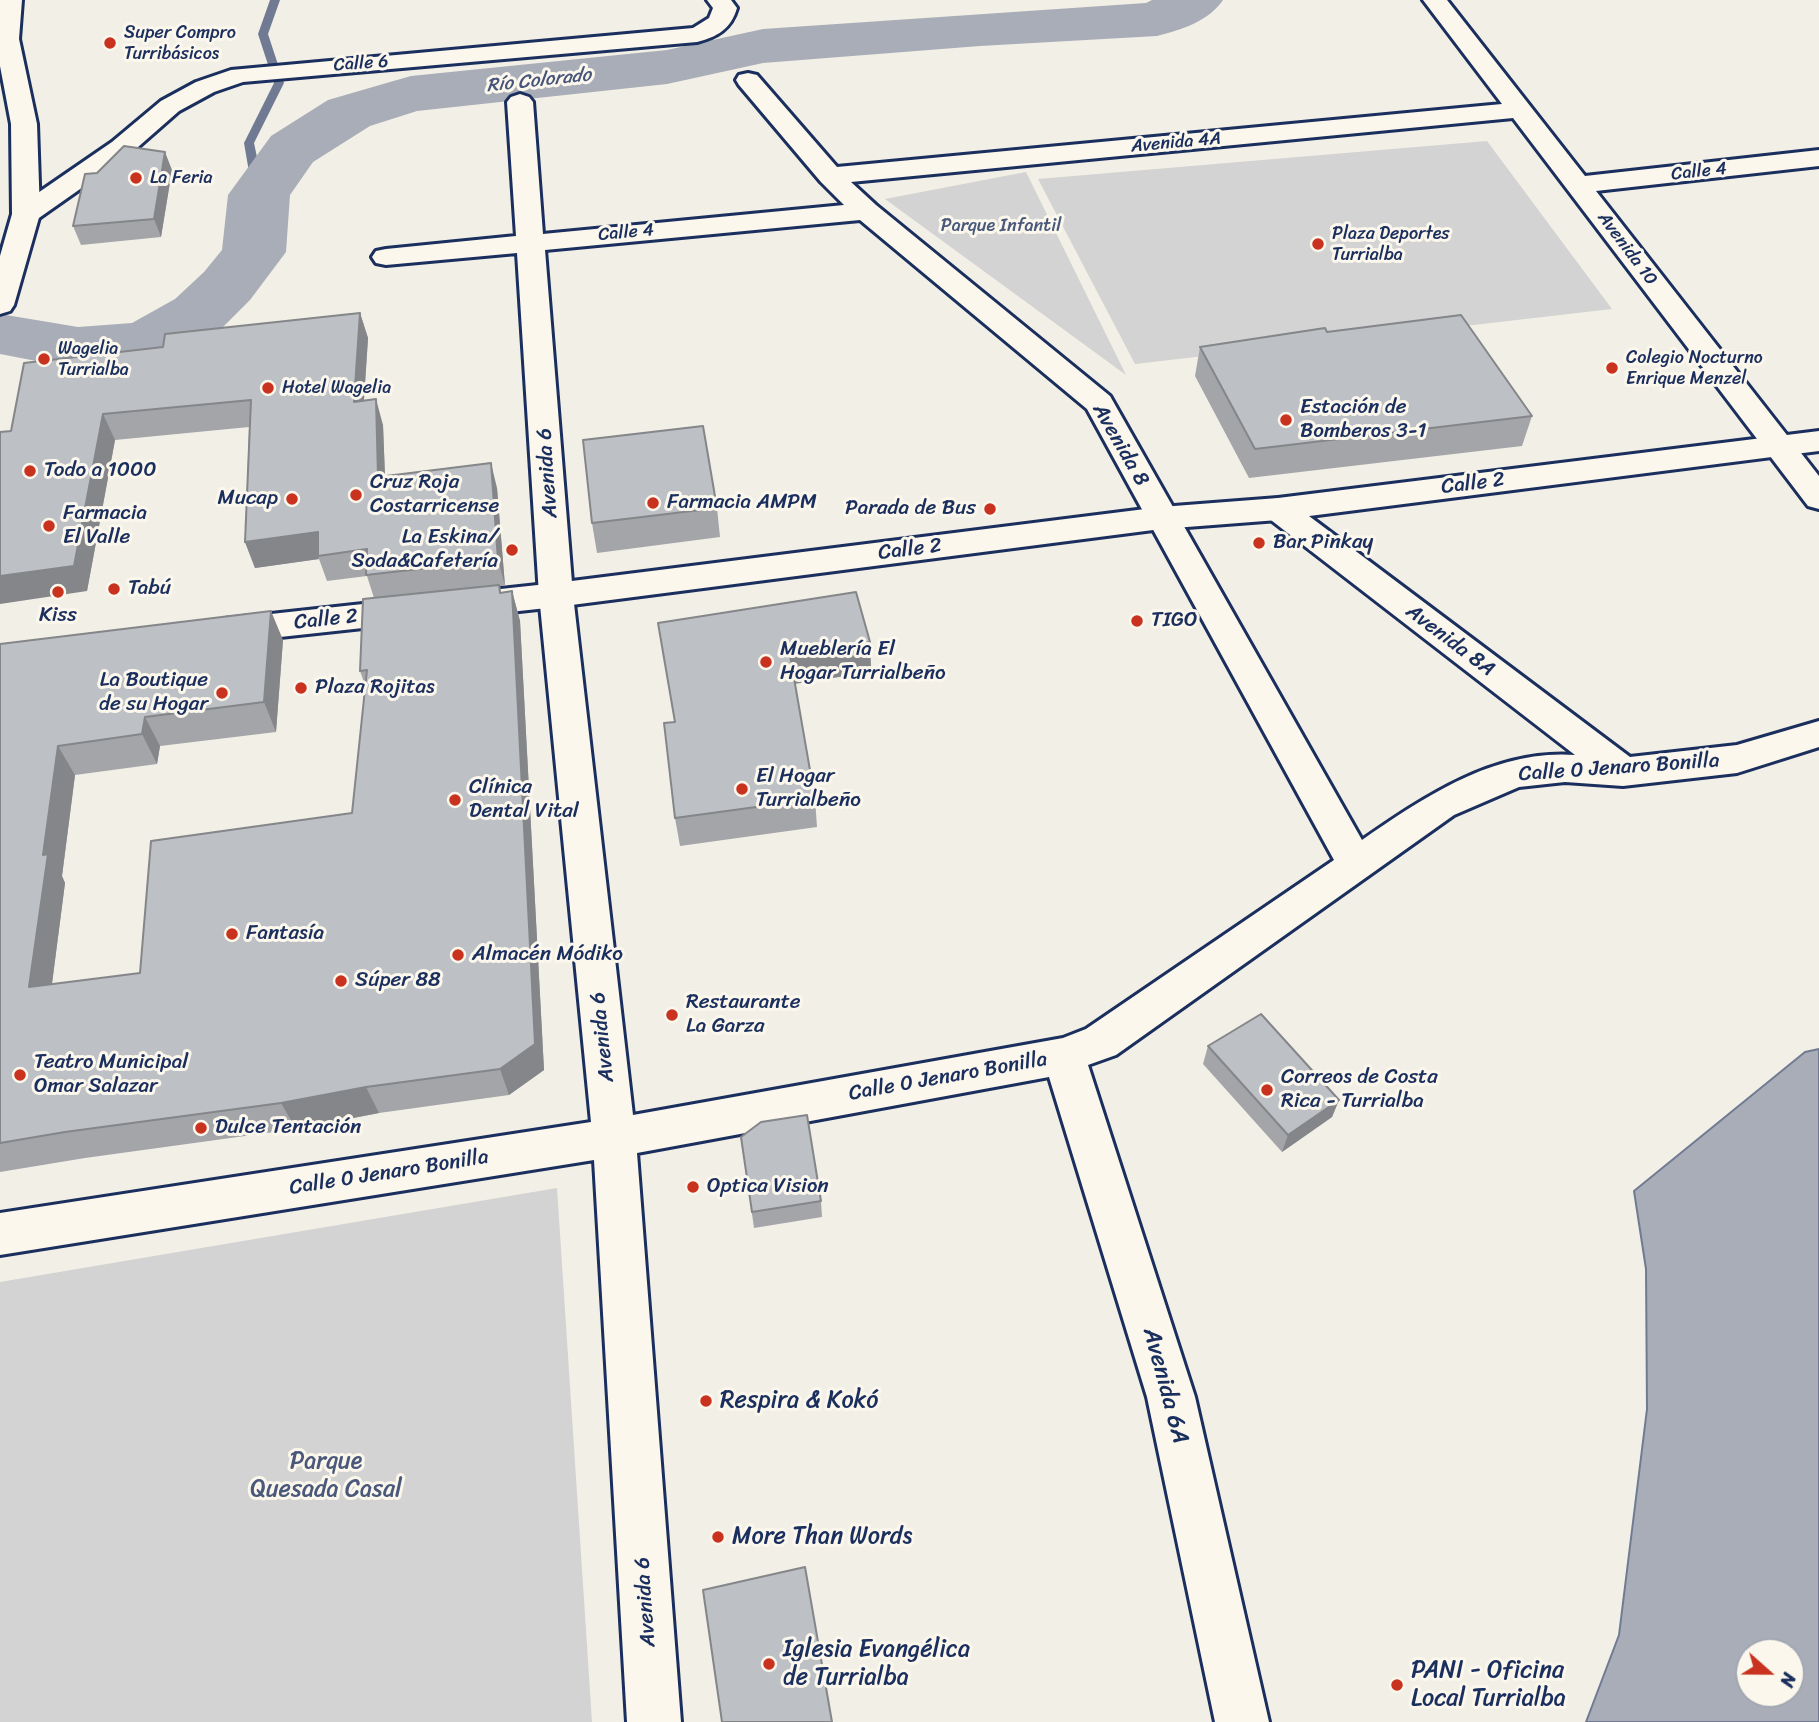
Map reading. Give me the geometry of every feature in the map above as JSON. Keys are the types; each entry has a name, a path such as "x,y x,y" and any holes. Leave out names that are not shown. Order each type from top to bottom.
{"street":[{"path":"0,305 26,214 23,124 7,39 10,0"},
{"name":"Avenida 10","path":"1435,0 1819,498"},
{"name":"Calle 6","path":"26,214 121,148 170,106 205,87 240,75 671,39 697,35 716,28 723,19 722,4"},
{"name":"Avenida 8","path":"748,80 830,176 866,211 1099,403 1356,865"},
{"name":"Avenida 6","path":"520,102 556,595 614,1138 654,1722"},
{"name":"Avenida 4A","path":"830,176 1521,110"},
{"name":"Calle 4","path":"1579,185 1819,158"},
{"name":"Calle 4","path":"386,257 866,211"},
{"path":"0,232 26,214"},
{"name":"Calle 2","path":"195,634 556,595 1161,518 1278,509 1819,441"},
{"name":"Avenida 8A","path":"1278,509 1623,772"},
{"name":"Calle 0 Jenaro Bonilla","path":"0,1234 614,1138 1064,1056 1101,1042 1441,805 1514,774 1565,768 1623,772 1737,759 1819,734"},
{"name":"Avenida 6A","path":"1064,1056 1171,1396 1242,1722"}],"green space":[{"name":"Plaza Deportes Turrialba","path":"1487,141 1612,309 1135,364 1038,179"},
{"name":"Parque Infantil","path":"1026,172 1126,375 885,199"},
{"name":"Parque Quesada Casal","path":"557,1188 592,1722 0,1722 0,1282"}],"shaded area":[{"path":"1819,1049 1819,1722 1586,1722 1619,1635 1647,1409 1646,1269 1634,1191 1805,1052"}],"building":[{"path":"124,146 165,152 154,219 73,226 85,174 97,173"},
{"path":"360,313 354,402 376,399 378,477 491,463 498,560 366,575 367,549 318,556 318,532 245,542 251,400 103,414 74,566 0,576 0,432 11,431 24,363 163,347 165,334"},
{"path":"1461,315 1532,416 1255,449 1200,347 1325,328 1327,332"},
{"name":"Farmacia AMPM","path":"703,426 717,508 592,523 583,440"},
{"path":"499,585 500,593 512,591 535,1044 500,1069 0,1143 0,644 271,611 264,702 145,717 142,734 58,746 43,855 48,854 29,987 140,973 151,841 352,813 367,670 360,671 363,599"},
{"path":"856,592 870,642 790,655 815,799 675,818 664,723 675,722 658,623"},
{"name":"Correos de Costa Rica - Turrialba","path":"1261,1014 1339,1100 1288,1135 1208,1046"},
{"path":"807,1115 821,1201 752,1212 741,1137 761,1122"},
{"name":"Iglesia Evangélica de Turrialba","path":"805,1567 832,1722 722,1722 703,1590"}],"waterway":[{"path":"259,195 249,143 279,83 263,34 275,0"},
{"name":"Río Colorado","path":"0,334 78,348 148,342 199,313 227,286 254,252 259,195 292,149 349,113 411,94 667,67 763,46 980,29 1157,19 1196,0"}],"place":[{"name":"Super Compro Turribásicos","path":"110,43"},
{"name":"La Feria","path":"136,178"},
{"name":"Plaza Deportes Turrialba","path":"1318,244"},
{"name":"Wagelia Turrialba","path":"44,359"},
{"name":"Colegio Nocturno Enrique Menzel","path":"1612,368"},
{"name":"Hotel Wagelia","path":"268,388"},
{"name":"Estación de Bomberos 3-1","path":"1286,420"},
{"name":"Todo a 1000","path":"30,471"},
{"name":"Cruz Roja Costarricense","path":"356,495"},
{"name":"Mucap","path":"292,499"},
{"name":"Farmacia AMPM","path":"653,503"},
{"name":"Parada de Bus","path":"990,509"},
{"name":"Farmacia El Valle","path":"49,526"},
{"name":"Bar Pinkay","path":"1259,543"},
{"name":"La Eskina/ Soda&Cafetería","path":"512,550"},
{"name":"Tabú","path":"114,589"},
{"name":"Kiss","path":"58,592"},
{"name":"TIGO","path":"1137,621"},
{"name":"Mueblería El Hogar Turrialbeño","path":"766,662"},
{"name":"Plaza Rojitas","path":"301,688"},
{"name":"La Boutique de su Hogar","path":"222,693"},
{"name":"El Hogar Turrialbeño","path":"742,789"},
{"name":"Clínica Dental Vital","path":"455,800"},
{"name":"Fantasía","path":"232,934"},
{"name":"Almacén Módiko","path":"458,955"},
{"name":"Súper 88","path":"341,981"},
{"name":"Restaurante La Garza","path":"672,1015"},
{"name":"Teatro Municipal Omar Salazar","path":"20,1075"},
{"name":"Correos de Costa Rica - Turrialba","path":"1267,1090"},
{"name":"Dulce Tentación","path":"201,1128"},
{"name":"Optica Vision","path":"693,1187"},
{"name":"Respira & Kokó","path":"706,1401"},
{"name":"More Than Words","path":"718,1537"},
{"name":"Iglesia Evangélica de Turrialba","path":"769,1664"},
{"name":"PANI - Oficina Local Turrialba","path":"1397,1685"}]}
